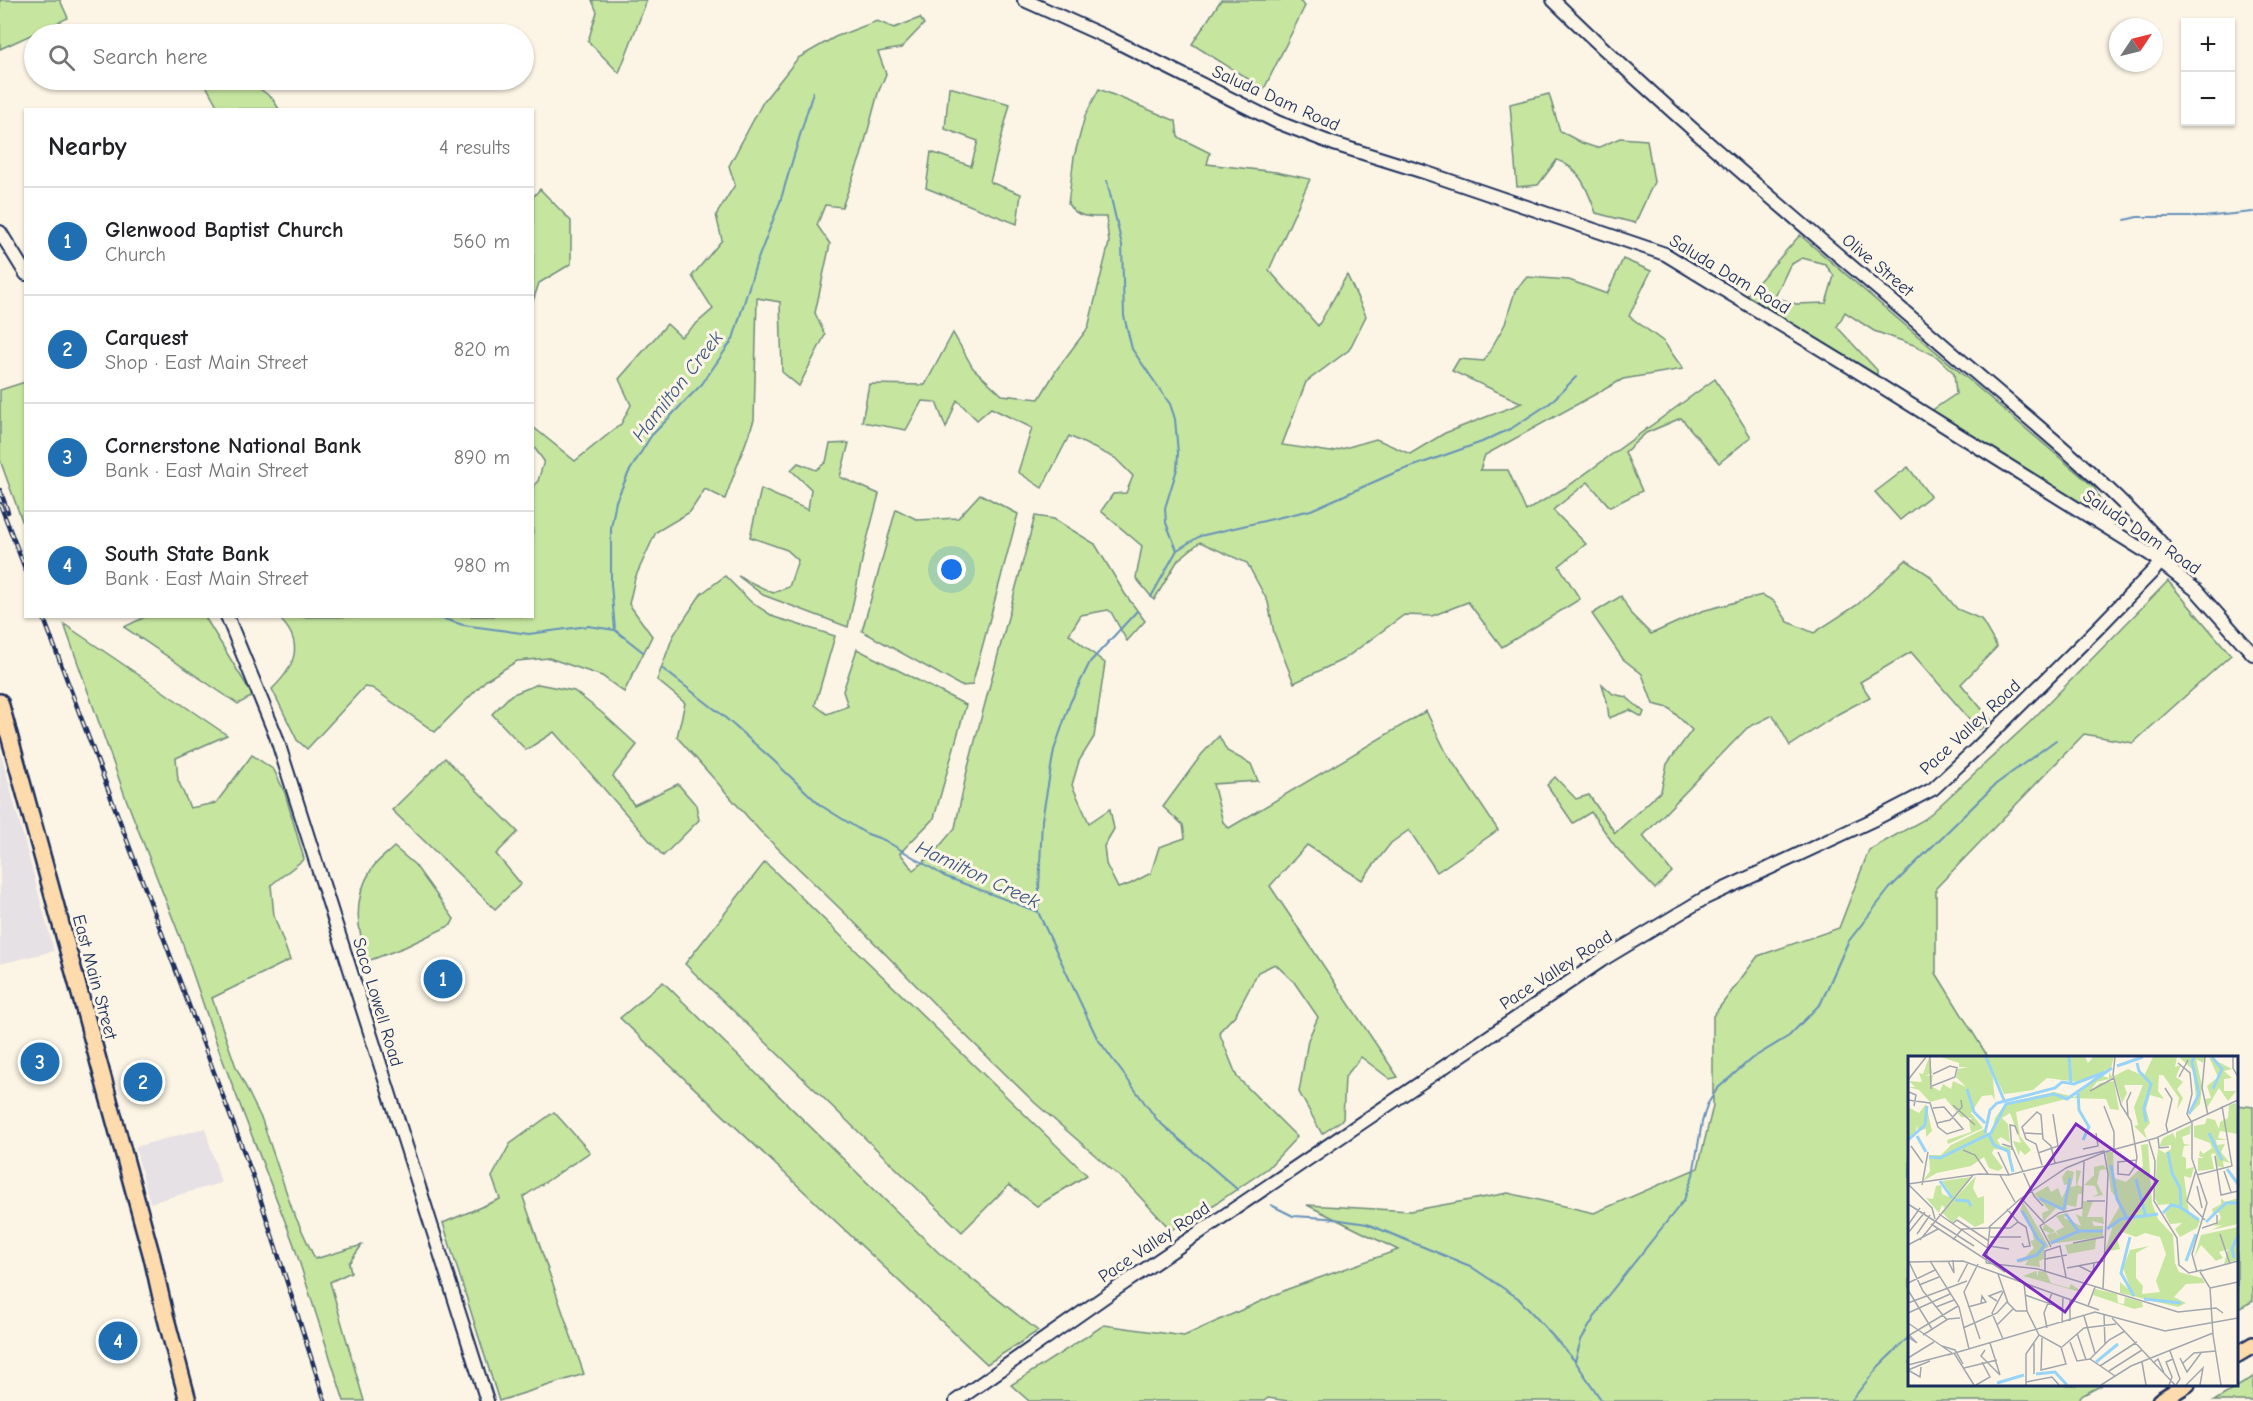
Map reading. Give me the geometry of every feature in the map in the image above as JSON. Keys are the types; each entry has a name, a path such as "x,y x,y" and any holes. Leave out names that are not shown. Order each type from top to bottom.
{"main road":[{"name":"East Main Street","path":"0,702 149,1247 188,1401"},
{"path":"2238,1354 2253,1346"},
{"path":"2160,1401 2184,1386"}],"street":[{"name":"Saluda Dam Road","path":"1023,0 1113,40 1277,122 1334,144 1424,172 1665,254 1852,368 2161,562 2196,590 2253,654"},
{"name":"Olive Street","path":"1553,0 1639,82 1764,192 2073,456 2164,546 2167,553 2161,562"},
{"path":"0,232 24,271"},
{"name":"Pace Valley Road","path":"956,1401 1110,1293 1602,960 1705,898 1877,818 1933,789 1977,748 2161,562"},
{"name":"Saco Lowell Road","path":"228,618 276,736 487,1401"}],"shaded area":[{"path":"0,750 54,951 0,964"},
{"path":"205,1128 221,1183 150,1203 135,1147"}],"green space":[{"path":"0,0 60,0 68,18 55,24 24,24 24,38 0,49"},
{"path":"592,0 647,0 619,73 588,41 597,12"},
{"path":"1221,0 1298,0 1305,6 1264,89 1192,44"},
{"path":"920,18 924,24 901,48 878,52 886,74 878,93 861,156 842,207 825,205 817,225 830,244 815,313 825,335 799,386 782,372 780,302 757,298 754,420 725,499 705,489 690,512 656,532 635,578 629,604 652,636 624,692 602,676 549,658 517,661 486,680 435,732 372,688 364,687 307,749 297,740 272,689 287,672 294,654 292,636 279,618 534,618 534,485 538,481 544,461 534,447 534,428 575,461 621,424 631,405 619,379 667,324 681,337 713,309 692,276 722,240 716,215 735,185 729,166 763,102 798,58 835,37 877,21 894,28"},
{"path":"949,87 1010,104 990,182 1021,194 1017,224 926,188 931,152 971,166 978,141 945,129"},
{"path":"1099,89 1176,121 1178,137 1210,153 1207,164 1276,172 1310,179 1269,270 1318,326 1347,275 1366,316 1349,350 1306,382 1282,445 1331,452 1376,439 1410,454 1445,433 1522,403 1452,371 1459,359 1484,361 1505,324 1515,291 1527,277 1569,280 1607,294 1623,259 1651,271 1629,316 1664,342 1683,369 1623,379 1485,455 1480,470 1508,470 1526,511 1571,484 1715,379 1751,437 1719,463 1681,418 1646,433 1625,452 1642,491 1610,507 1588,482 1553,510 1586,544 1559,566 1580,599 1502,647 1468,602 1432,616 1404,615 1344,659 1294,683 1274,633 1268,602 1247,563 1200,542 1178,560 1154,600 1136,578 1142,546 1101,511 1113,494 1126,493 1133,476 1115,458 1069,436 1042,488 1018,472 1032,428 991,408 977,420 957,400 946,428 936,402 922,401 906,430 862,422 869,384 925,385 953,333 973,368 1002,395 1039,399 1057,369 1088,328 1109,243 1106,217 1089,217 1080,214 1068,204 1074,157 1085,116"},
{"path":"209,90 261,90 272,98 278,108 218,108"},
{"path":"1549,94 1560,131 1582,143 1597,148 1620,138 1647,140 1654,182 1635,223 1596,213 1578,175 1557,160 1538,185 1517,187 1510,104"},
{"path":"540,189 571,221 571,264 539,283 534,298 534,196"},
{"path":"1800,235 2094,487 2102,503 2090,508 1931,411 1956,394 1954,373 1936,356 1914,345 1874,331 1845,312 1837,327 1877,370 1877,375 1746,296","holes":["1802,258 1825,264 1834,276 1826,303 1796,304 1775,297 1790,265"]},
{"path":"24,383 24,526 0,460 0,390"},
{"path":"849,443 840,477 879,494 848,627 763,595 738,576 773,593 789,587 798,560 787,550 750,537 761,489 808,510 811,489 791,470 798,463 816,470 826,462 830,444"},
{"path":"1908,467 1930,496 1900,520 1875,492"},
{"path":"980,494 1018,514 972,685 961,686 862,631 896,509 918,520 958,518"},
{"path":"1035,516 1054,519 1095,544 1125,594 1145,621 1127,641 1108,610 1081,615 1069,634 1105,663 1094,737 1079,761 1072,785 1089,823 1110,809 1114,829 1104,846 1106,864 1118,888 1151,873 1159,847 1185,838 1183,825 1163,807 1202,754 1219,736 1227,751 1251,764 1258,781 1213,784 1223,822 1229,828 1426,711 1446,752 1498,830 1437,872 1409,830 1391,843 1362,880 1307,845 1270,886 1398,1077 1390,1079 1361,1057 1345,1077 1343,1119 1322,1134 1299,1092 1308,1040 1318,1017 1294,982 1275,964 1258,972 1236,1014 1219,1032 1237,1077 1297,1137 1268,1168 1171,1230 1127,1183 1035,1103 760,831 677,737 685,703 657,680 673,636 701,594 725,576 751,602 774,617 835,636 815,705 827,714 848,706 843,691 857,649 966,705 934,818 900,853 913,870 933,854 955,828 967,771"},
{"path":"1906,560 1929,575 1957,609 1981,619 1997,647 1961,684 1991,720 1979,730 1911,652 1860,682 1870,697 1838,714 1790,746 1773,715 1747,728 1643,836 1672,872 1655,889 1615,846 1591,812 1573,823 1547,785 1555,777 1576,799 1589,795 1615,833 1661,791 1667,764 1692,730 1669,708 1653,704 1642,674 1623,659 1592,614 1621,596 1631,614 1651,634 1702,611 1762,595 1774,601 1788,622 1814,633 1857,605"},
{"path":"2168,581 2231,655 2133,743 2084,734 1936,888 1936,973 1987,1056 1908,1056 1908,1386 2100,1386 2077,1401 1288,1401 1268,1398 1264,1401 1029,1401 1011,1385 1104,1325 1184,1336 1288,1289 1398,1250 1307,1205 1410,1211 1508,1193 1594,1213 1698,1168 1713,1106 1713,1016 1758,956 1839,928 1869,850 1925,819 2030,722"},
{"path":"143,618 206,618 253,696 238,704 124,627"},
{"path":"64,624 227,735 176,758 178,780 190,808 216,803 252,755 274,770 285,793 304,859 271,885 274,916 290,960 212,998 236,1067 262,1120 292,1209 315,1259 362,1245 349,1263 351,1272 330,1282 364,1401 344,1401 293,1242 220,1053 182,942 125,796"},
{"path":"538,684 574,691 637,745 613,776 634,805 678,784 696,805 699,820 663,856 554,732 526,750 492,714 511,695"},
{"path":"1602,684 1613,694 1626,697 1644,712 1642,717 1630,710 1609,718"},
{"path":"445,758 518,832 496,854 521,884 495,909 392,810"},
{"path":"394,847 415,865 454,919 451,925 405,947 368,961 359,926 361,893 373,867"},
{"path":"765,862 1087,1175 1037,1206 1009,1185 962,1232 685,964"},
{"path":"663,982 939,1253 1038,1331 987,1364 620,1018"},
{"path":"2238,1105 2253,1107 2253,1301 2238,1309"},
{"path":"554,1112 590,1152 523,1197 584,1374 499,1401 443,1223 500,1199 492,1177 510,1144"},
{"path":"2253,1377 2253,1401 2214,1401"}],"waterway":[{"name":"Hamilton Creek","path":"615,630 611,584 611,528 616,501 629,472 651,436 702,384 733,339 756,264 780,202 813,92"},
{"path":"1107,181 1122,245 1124,316 1132,349 1170,404 1175,419 1177,469 1165,508 1166,523 1177,550"},
{"path":"2125,220 2137,217 2203,217 2253,212"},
{"path":"1151,597 1177,550 1200,536 1311,510 1394,473 1482,442 1512,428 1550,403 1576,377"},
{"name":"Hamilton Creek","path":"1137,611 1090,662 1070,703 1054,750 1042,820 1038,912 1097,1038 1158,1121 1238,1190"},
{"path":"441,618 463,625 529,634 588,626 615,630 643,652"},
{"name":"Hamilton Creek","path":"663,669 721,714 820,805 865,833 884,840 944,876 1038,912"},
{"path":"1575,1361 1581,1340 1606,1298 1684,1200 1693,1175 1707,1105 1717,1089 1751,1059 1789,1036 1821,1003 1848,942 1890,888 1996,784 2056,740"},
{"name":"Hamilton Creek","path":"1271,1205 1293,1216 1367,1224 1470,1266 1518,1298 1575,1361 1602,1401"},
{"path":"1851,1401 1879,1366 1908,1338"}],"railway":[{"path":"0,490 8,512"},
{"path":"0,504 24,566"},
{"path":"44,618 254,1179 325,1401"}],"place":[{"name":"Glenwood Baptist Church","path":"443,979"},
{"name":"Cornerstone National Bank","path":"40,1062"},
{"name":"Carquest","path":"143,1082"},
{"name":"South State Bank","path":"118,1341"}]}
